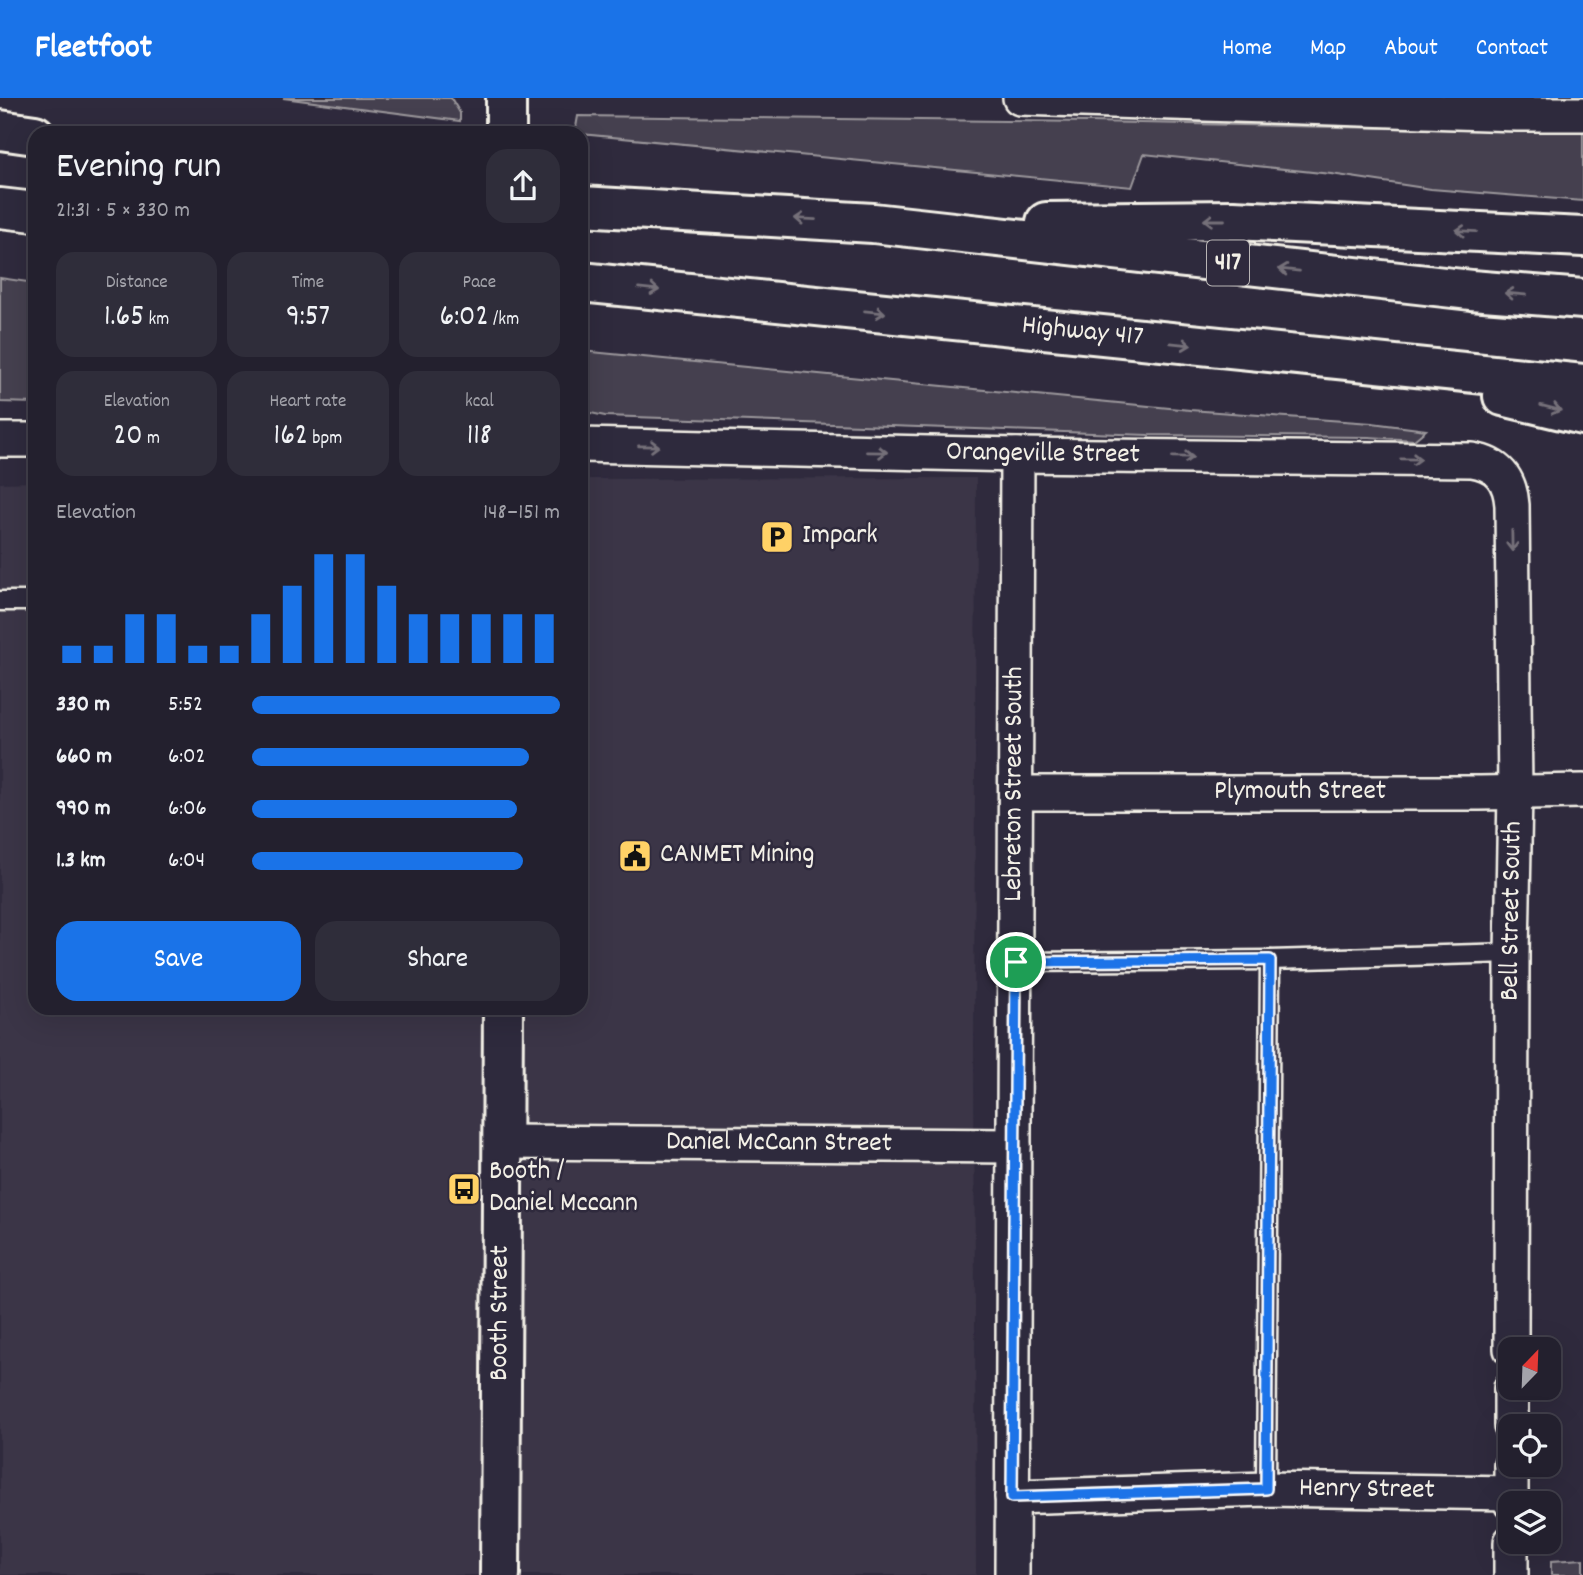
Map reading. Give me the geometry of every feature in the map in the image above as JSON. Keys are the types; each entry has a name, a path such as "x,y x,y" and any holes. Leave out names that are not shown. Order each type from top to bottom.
{"main road":[{"path":"506,98 506,126"},
{"path":"0,130 28,134"},
{"name":"417","path":"588,206 873,223 1471,290 1583,299"},
{"path":"0,208 28,211"},
{"path":"873,223 1233,220 1583,237"},
{"name":"Highway 417","path":"588,283 1583,384"},
{"path":"1365,363 1583,415"},
{"name":"Booth Street","path":"500,1575 503,1015"}],"street":[{"path":"1020,98 1517,106 1583,114"},
{"path":"0,440 28,440"},
{"name":"Orangeville Street","path":"588,445 1017,455 1472,460 1485,462 1502,475"},
{"name":"Lebreton Street South","path":"1012,1575 1017,455"},
{"name":"Bell Street South","path":"1502,475 1512,505 1515,792 1511,1337"},
{"name":"Plymouth Street","path":"1016,793 1583,791"},
{"name":"Daniel McCann Street","path":"503,1142 1014,1146"},
{"name":"Henry Street","path":"1012,1497 1266,1489 1511,1487"},
{"path":"1511,1554 1511,1575"}],"lane":[{"path":"0,601 28,601"},
{"path":"1016,962 1270,960 1512,953"},
{"path":"1266,1489 1270,960"}],"shaded area":[{"path":"283,98 451,98 460,113 460,121"},
{"path":"578,116 1090,122 1583,132 1583,201 1431,189 1331,174 1144,154 1132,187 588,135 588,126 576,126"},
{"path":"0,278 28,282 28,403 0,402"},
{"path":"588,352 1426,430 1414,440 1369,437 1148,435 605,416 588,412"},
{"path":"976,478 976,1575 0,1575 0,483 28,482 28,1015 588,1015 588,479"},
{"path":"1583,1559 1583,1575 1551,1575 1551,1561"}],"place":[{"name":"Impark","path":"777,537"},
{"name":"CANMET Mining","path":"635,856"},
{"name":"Booth / Daniel Mccann","path":"464,1189"}],"route":[{"path":"1270,960 1266,1489 1012,1497 1016,962 1270,960"}]}
